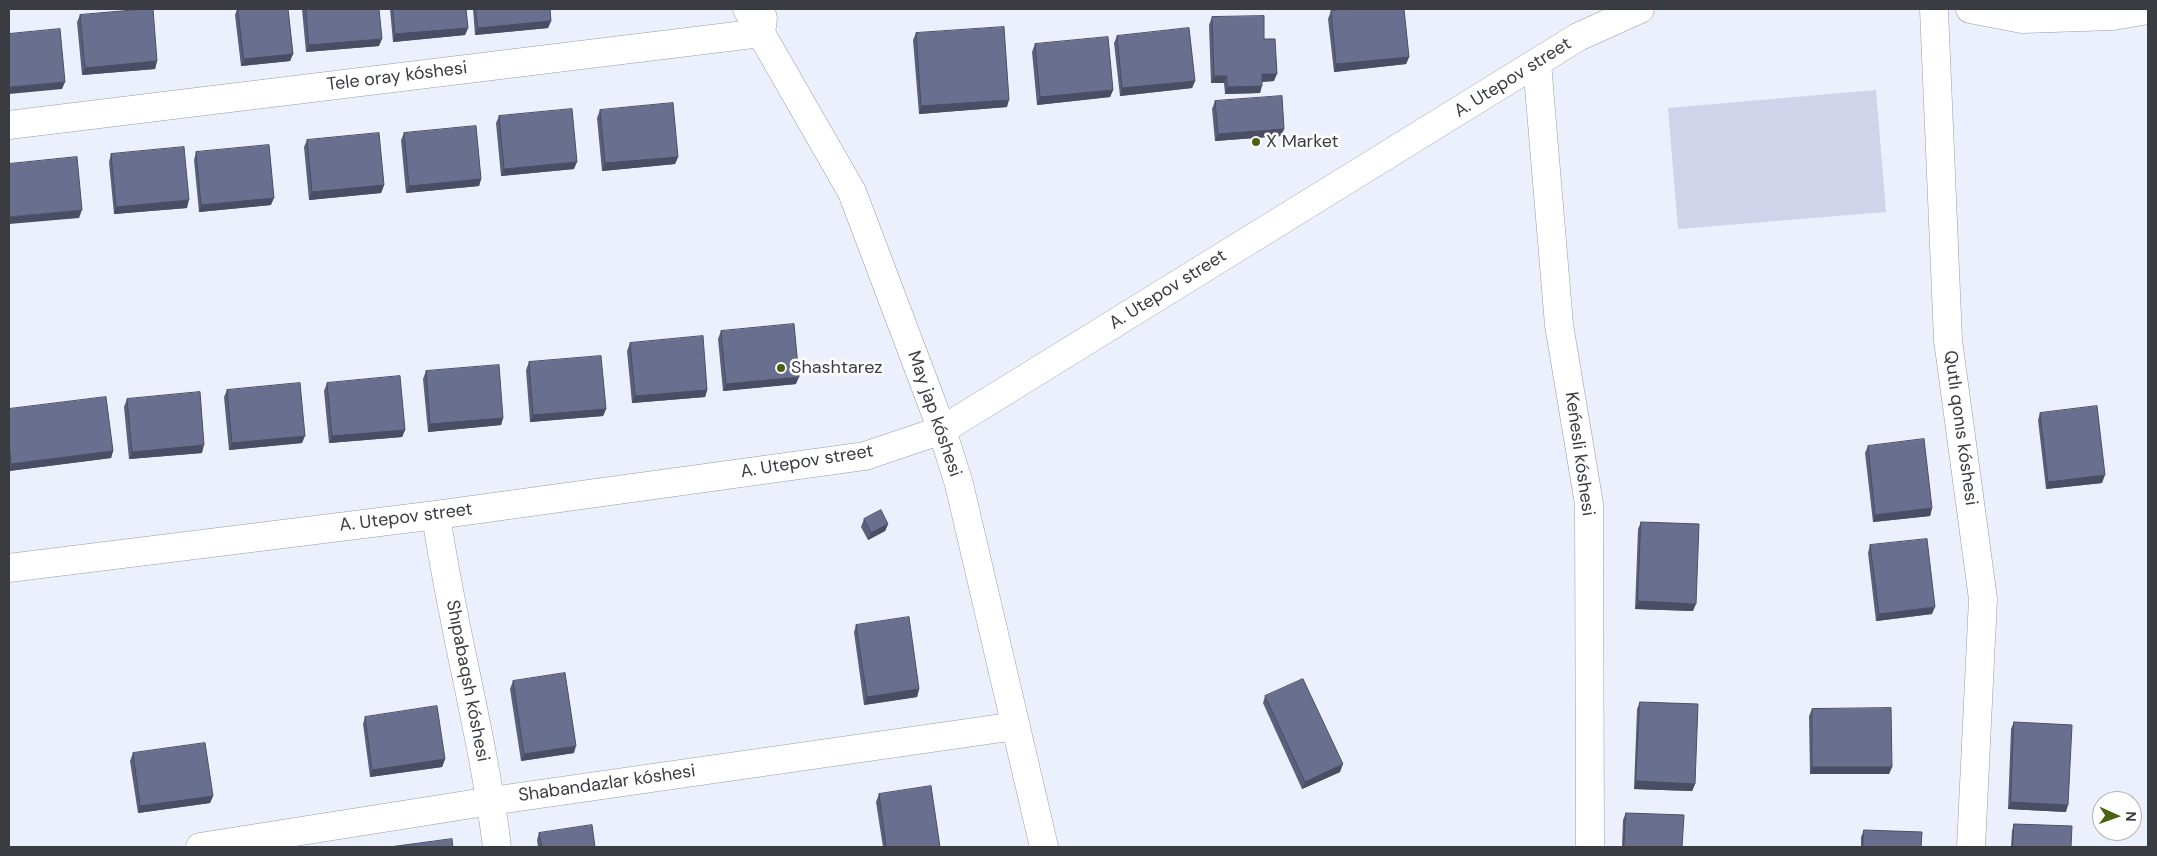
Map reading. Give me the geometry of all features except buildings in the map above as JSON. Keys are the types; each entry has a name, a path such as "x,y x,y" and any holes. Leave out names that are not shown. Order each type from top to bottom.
{"street":[{"name":"May jap kóshesi","path":"747,9 763,21 852,192 942,430 959,484 1044,847"},
{"name":"A. Utepov street","path":"9,568 436,515 865,456 942,430 1578,37 1640,9"},
{"name":"Qutlı qonıs kóshesi","path":"1934,9 1948,340 1983,598 1971,847"},
{"path":"1970,9 2022,19 2113,16 2148,10"},
{"name":"Tele oray kóshesi","path":"9,125 763,21"},
{"name":"Keńesli kóshesi","path":"1537,63 1560,325 1589,504 1590,847"},
{"name":"Shıpabaqsh kóshesi","path":"436,515 442,558 492,800 498,847"},
{"name":"Shabandazlar kóshesi","path":"200,847 492,800 1016,726"}],"shaded area":[{"path":"1876,90 1886,212 1678,229 1668,108"}],"place":[{"name":"X Market","path":"1256,142"},
{"name":"Shashtarez","path":"781,368"}]}
